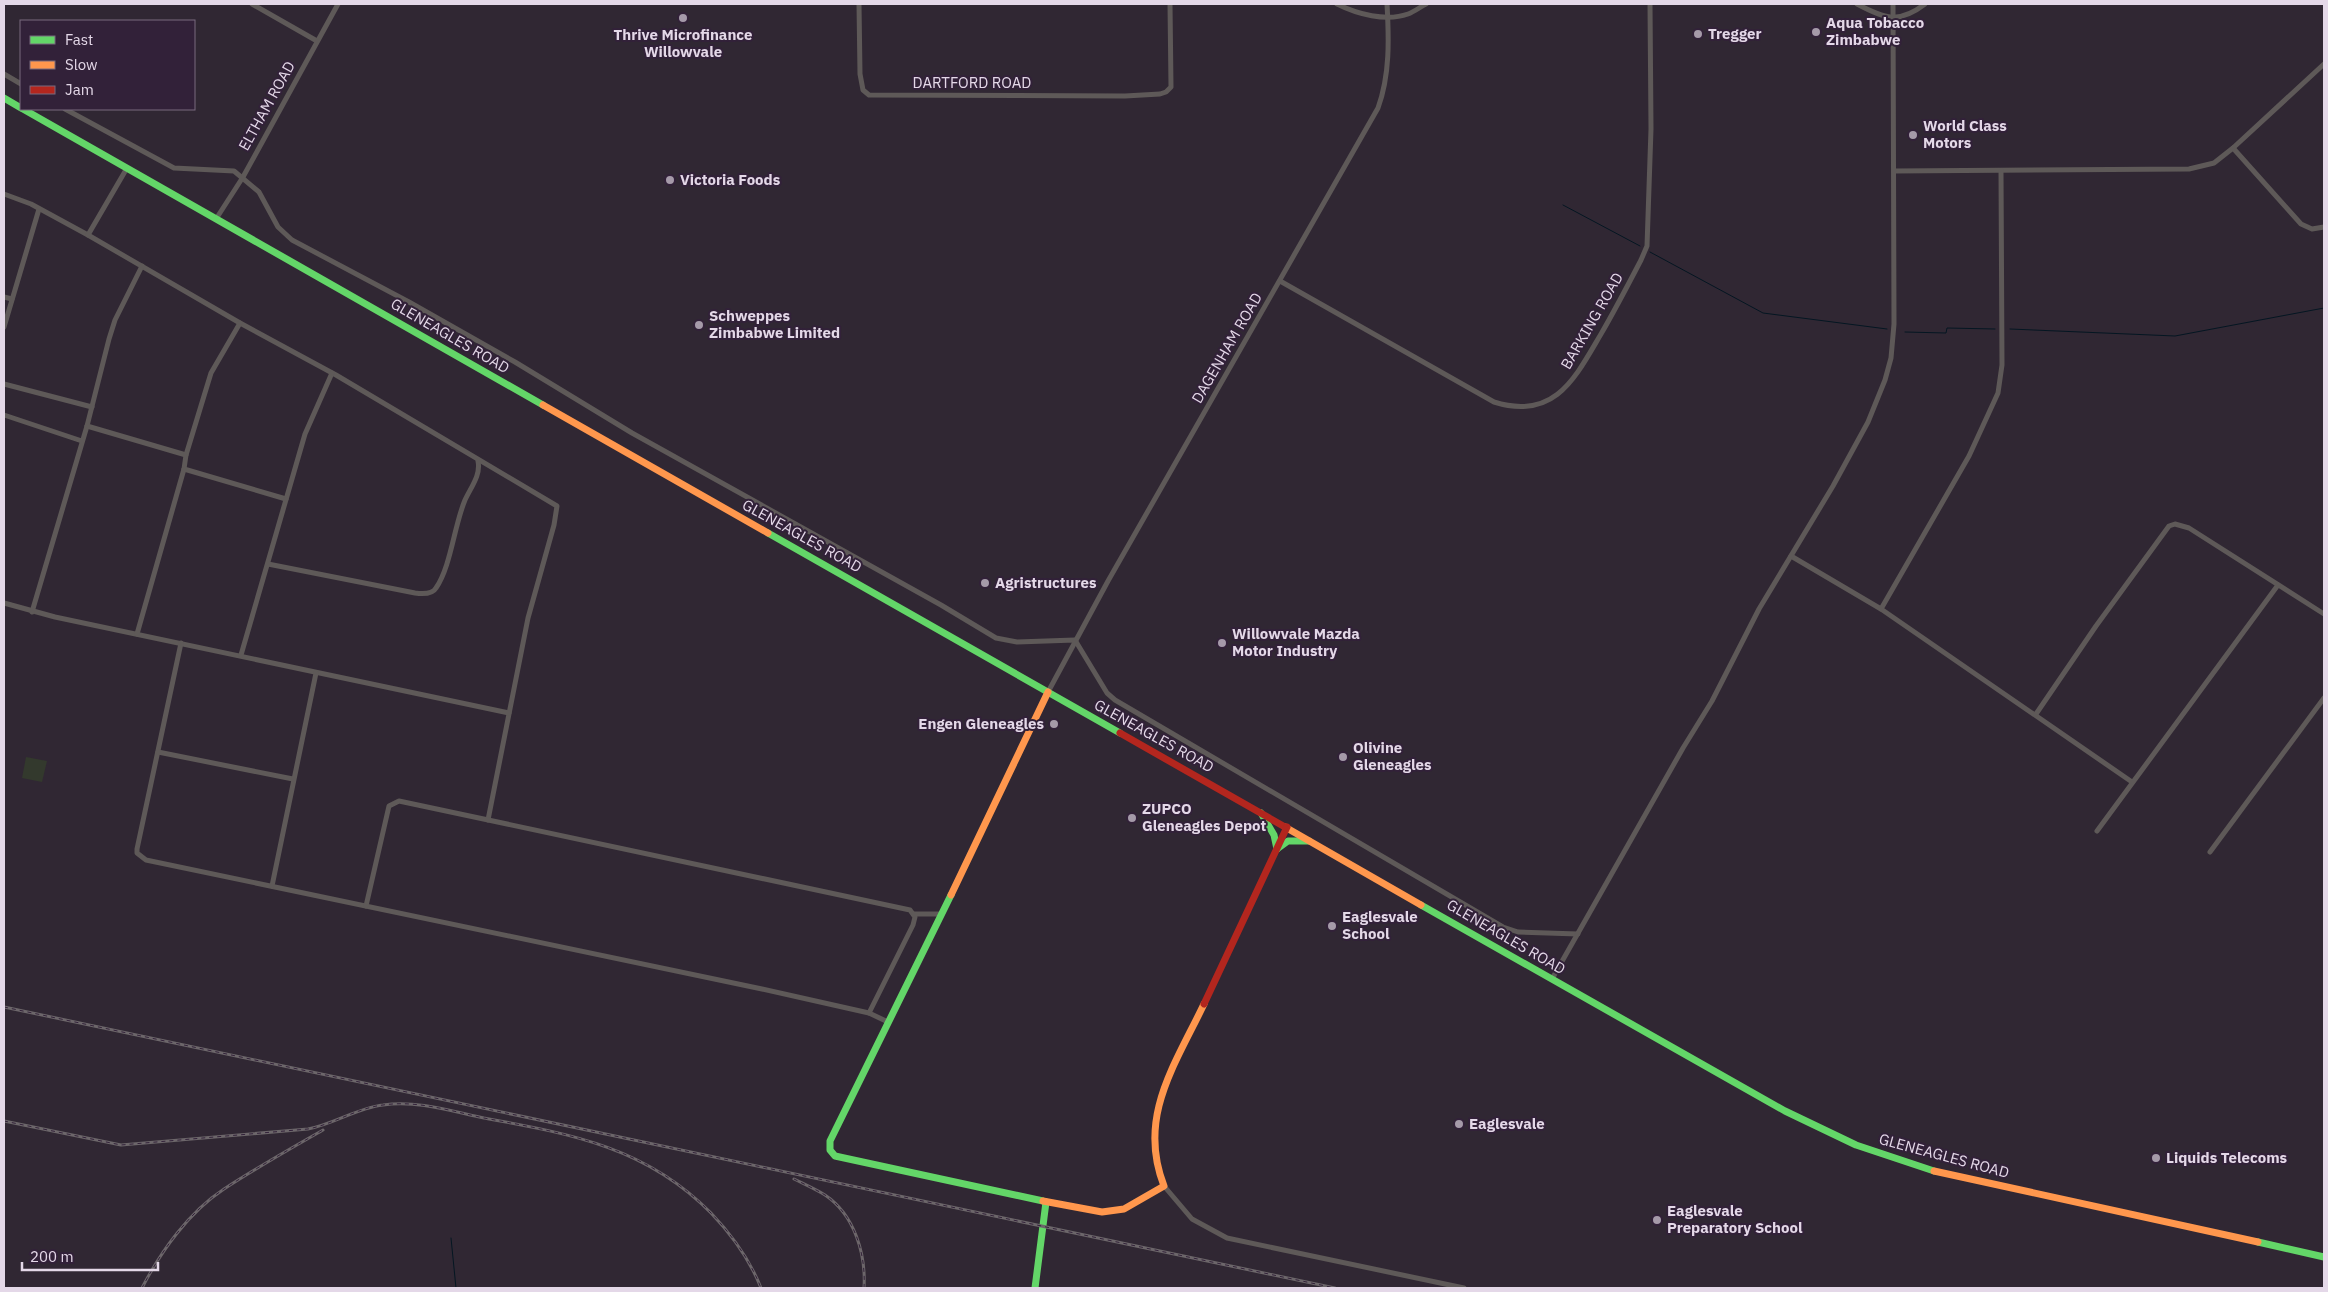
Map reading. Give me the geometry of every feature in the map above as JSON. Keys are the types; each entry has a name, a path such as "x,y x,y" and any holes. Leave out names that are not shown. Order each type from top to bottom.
{"street":[{"path":"252,4 316,41"},
{"name":"ELTHAM ROAD","path":"216,219 243,177 338,4"},
{"name":"DARTFORD ROAD","path":"860,4 860,74 863,90 869,95 1125,96 1160,94 1169,90 1173,83 1170,4"},
{"path":"1338,4 1364,14 1388,17 1406,15 1426,4"},
{"name":"DAGENHAM ROAD","path":"1048,692 1075,640 1378,108 1386,82 1387,4"},
{"name":"BARKING ROAD","path":"1280,281 1494,402 1508,406 1523,406 1544,402 1556,396 1566,388 1578,373 1647,246 1651,129 1650,4"},
{"path":"1857,4 1880,15 1893,17 1912,14 1925,4"},
{"path":"1552,979 1683,748 1712,701 1759,609 1868,422 1886,380 1891,358 1894,324 1893,4"},
{"path":"1894,171 2189,169 2214,163 2233,148 2324,64"},
{"path":"4,74 20,83"},
{"name":"GLENEAGLES ROAD","path":"4,98 20,107"},
{"name":"GLENEAGLES ROAD","path":"26,110 1798,1118 1841,1139 1883,1156 1970,1180 2324,1257"},
{"path":"67,110 174,168 234,171 259,192 278,227 292,240 417,306 515,362 632,433 941,605 996,638 1011,641 1075,640 1107,693 1115,700 1504,927 1518,932 1578,934"},
{"path":"2233,148 2301,224 2312,229 2324,227"},
{"path":"88,234 127,168"},
{"path":"1881,609 1969,456 1998,392 2002,365 2001,171"},
{"path":"4,194 39,208 88,234 240,323 332,373 557,506 554,525 528,618 488,820"},
{"path":"4,326 39,208"},
{"path":"32,612 87,426 115,320 142,266"},
{"path":"4,297 12,299"},
{"path":"137,634 184,468 186,455 211,374 240,323"},
{"path":"241,655 310,421 332,373"},
{"path":"4,384 92,406"},
{"path":"4,415 82,441"},
{"path":"87,426 186,455"},
{"path":"268,564 415,593 432,592 436,589 444,568 463,505 479,472 478,460"},
{"path":"184,468 286,499"},
{"path":"2036,714 2169,526 2182,525 2189,528 2324,614"},
{"path":"1791,556 1881,609 2036,714 2132,782"},
{"path":"2097,831 2278,584"},
{"path":"4,603 32,612 509,713"},
{"path":"181,643 137,849 140,857 146,860 869,1013 888,1022"},
{"path":"272,886 316,673"},
{"path":"1048,692 830,1141 831,1152 840,1158 1091,1211 1113,1212 1130,1206 1164,1186"},
{"path":"2210,852 2324,698"},
{"path":"158,752 293,780"},
{"path":"366,906 389,806 399,801 903,908 914,914 941,914"},
{"path":"1259,812 1274,835 1277,849"},
{"path":"1288,827 1158,1106 1152,1144 1156,1165 1164,1186 1192,1219 1227,1238 1464,1288"},
{"path":"1277,849 1288,841 1312,841"},
{"path":"869,1013 913,925 914,914"},
{"path":"1036,1288 1046,1202"}],"green space":[{"path":"26,757 47,761 42,782 22,778"}],"waterway":[{"path":"1563,205 1640,246"},
{"path":"1650,252 1763,313 1887,329"},
{"path":"2010,329 2175,336 2324,308"},
{"path":"1905,332 1946,333 1947,328 1995,329"},
{"path":"451,1238 456,1288"}],"railway":[{"path":"4,1007 1335,1288"},
{"path":"4,1121 121,1145 308,1129 373,1107 408,1104 434,1107 547,1130 606,1147 634,1158 686,1191 711,1213 733,1239 752,1268 761,1288"},
{"path":"142,1288 167,1246 211,1198 323,1130"},
{"path":"794,1179 825,1195 844,1213 851,1225 860,1249 863,1262 864,1288"}],"traffic: fast":[{"path":"4,98 20,107"},
{"path":"25,110 543,405"},
{"path":"768,533 1120,733"},
{"path":"1261,813 1274,835 1277,849"},
{"path":"1277,849 1288,841 1309,841"},
{"path":"951,895 830,1141 830,1150 835,1156 1043,1201"},
{"path":"1421,905 1785,1111 1856,1145 1934,1171"},
{"path":"1035,1288 1046,1202"},
{"path":"2258,1242 2324,1257"}],"traffic: slow":[{"path":"543,405 768,533"},
{"path":"951,895 1048,692"},
{"path":"1285,827 1421,905"},
{"path":"1043,1201 1102,1212 1124,1209 1164,1186 1157,1161 1155,1137 1157,1114 1171,1070 1204,1004"},
{"path":"1934,1171 2258,1242"}],"traffic: jam":[{"path":"1120,733 1285,827"},
{"path":"1204,1004 1287,827"}],"place":[{"name":"Thrive Microfinance Willowvale","path":"683,18"},
{"name":"Aqua Tobacco Zimbabwe","path":"1816,32"},
{"name":"Tregger","path":"1698,34"},
{"name":"World Class Motors","path":"1913,135"},
{"name":"Victoria Foods","path":"670,180"},
{"name":"Schweppes Zimbabwe Limited","path":"699,325"},
{"name":"Agristructures","path":"985,583"},
{"name":"Willowvale Mazda Motor Industry","path":"1222,643"},
{"name":"Engen Gleneagles","path":"1054,724"},
{"name":"Olivine Gleneagles","path":"1343,757"},
{"name":"ZUPCO Gleneagles Depot","path":"1132,818"},
{"name":"Eaglesvale School","path":"1332,926"},
{"name":"Eaglesvale","path":"1459,1124"},
{"name":"Liquids Telecoms","path":"2156,1158"},
{"name":"Eaglesvale Preparatory School","path":"1657,1220"}]}
